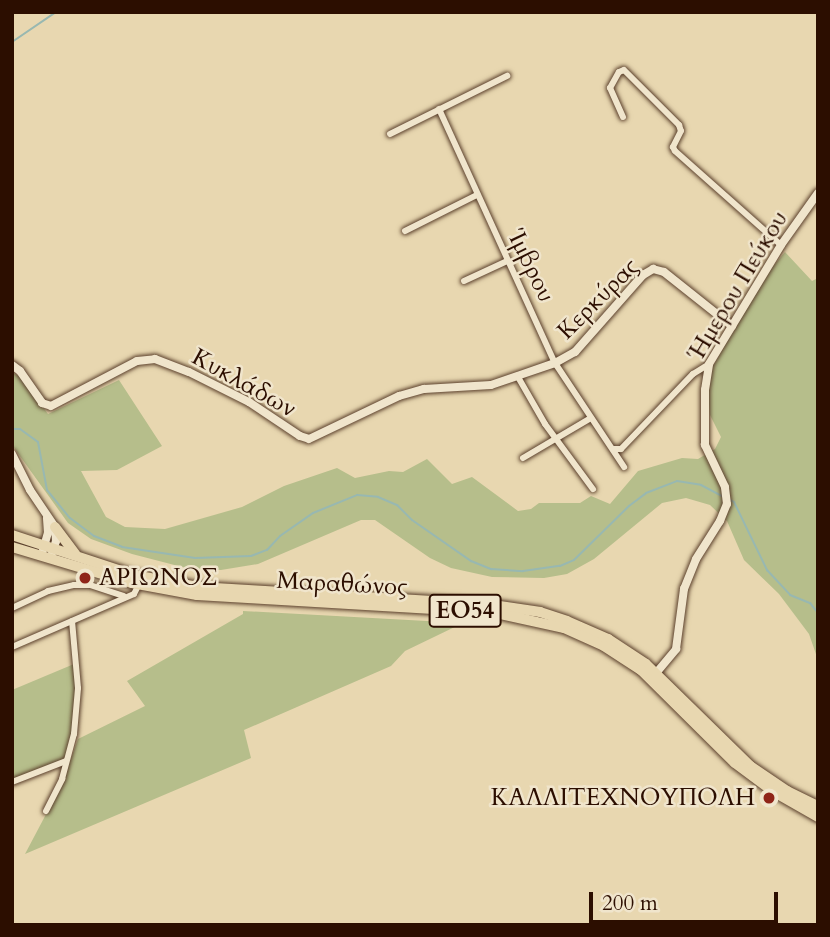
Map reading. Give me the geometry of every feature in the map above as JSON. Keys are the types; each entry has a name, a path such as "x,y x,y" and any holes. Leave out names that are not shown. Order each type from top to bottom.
{"main road":[{"path":"55,527 75,555"},
{"name":"Μαραθώνος","path":"12,535 48,552 139,584 234,599 496,613 564,628 604,646 641,670 735,763 774,792 818,817"},
{"name":"Μαραθώνος","path":"12,547 75,555 134,575 198,587 486,604 540,612 608,639 657,672 750,766 787,791 818,806"}],"street":[{"path":"623,117 610,88 619,72 624,69 679,125 681,131 673,147 675,151 780,245"},
{"path":"390,134 507,76"},
{"name":"Ίμβρου","path":"439,109 506,261 555,363 624,467"},
{"name":"Ήμερου Πεύκου","path":"657,672 676,649 684,589 696,559 720,521 727,504 723,484 705,445 705,390 709,364 780,245 818,193"},
{"path":"405,231 477,195"},
{"path":"464,281 506,261"},
{"name":"Κερκύρας","path":"518,377 575,352 643,275 653,269 674,279 732,326"},
{"name":"Κυκλάδων","path":"12,365 20,371 42,403 51,406 137,361 155,359 189,372 250,402 300,436 309,439 399,396 424,389 491,386 518,377"},
{"path":"613,449 621,449 693,374 709,364"},
{"path":"518,377 557,441 593,489"},
{"path":"523,458 557,441 591,418"},
{"path":"12,454 55,527 48,552"},
{"path":"46,515 49,531 48,552"},
{"path":"12,608 48,591 74,584 90,585 124,596"},
{"path":"12,647 124,596 134,594 139,584"},
{"path":"46,811 62,779 74,734 78,688 72,621"},
{"path":"12,782 66,761"}],"green space":[{"path":"785,252 812,281 818,278 818,660 809,634 779,594 744,560 727,521 710,505 686,498 662,503 594,559 567,574 544,578 492,577 451,568 430,558 375,520 361,520 258,564 221,570 186,568 132,554 91,539 68,523 12,445 12,372 21,378 48,414 119,380 162,446 117,470 81,471 106,517 125,527 165,529 242,507 284,486 337,468 355,478 389,471 403,472 427,459 452,484 472,477 518,511 531,509 539,503 580,503 591,496 610,504 638,471 682,458 698,459 715,449 721,437 710,415 708,392 712,368 761,281"},
{"path":"243,611 463,623 405,651 391,666 244,730 251,758 25,854 62,784 78,739 145,706 127,681 243,614"},
{"path":"74,664 76,685 73,734 65,759 12,780 12,690"}],"waterway":[{"path":"12,42 56,12"},
{"path":"12,429 20,429 38,442 47,490 70,518 94,536 122,547 195,558 251,556 267,550 280,536 313,513 357,495 378,497 397,505 412,520 471,561 491,569 523,571 560,566 574,560 629,506 646,493 677,481 701,485 724,497"},
{"path":"729,499 734,502 767,570 790,595 810,603 818,613"}],"place":[{"name":"ΑΡΙΩΝΟΣ","path":"85,578"},
{"name":"ΚΑΛΛΙΤΕΧΝΟΥΠΟΛΗ","path":"769,798"}]}
